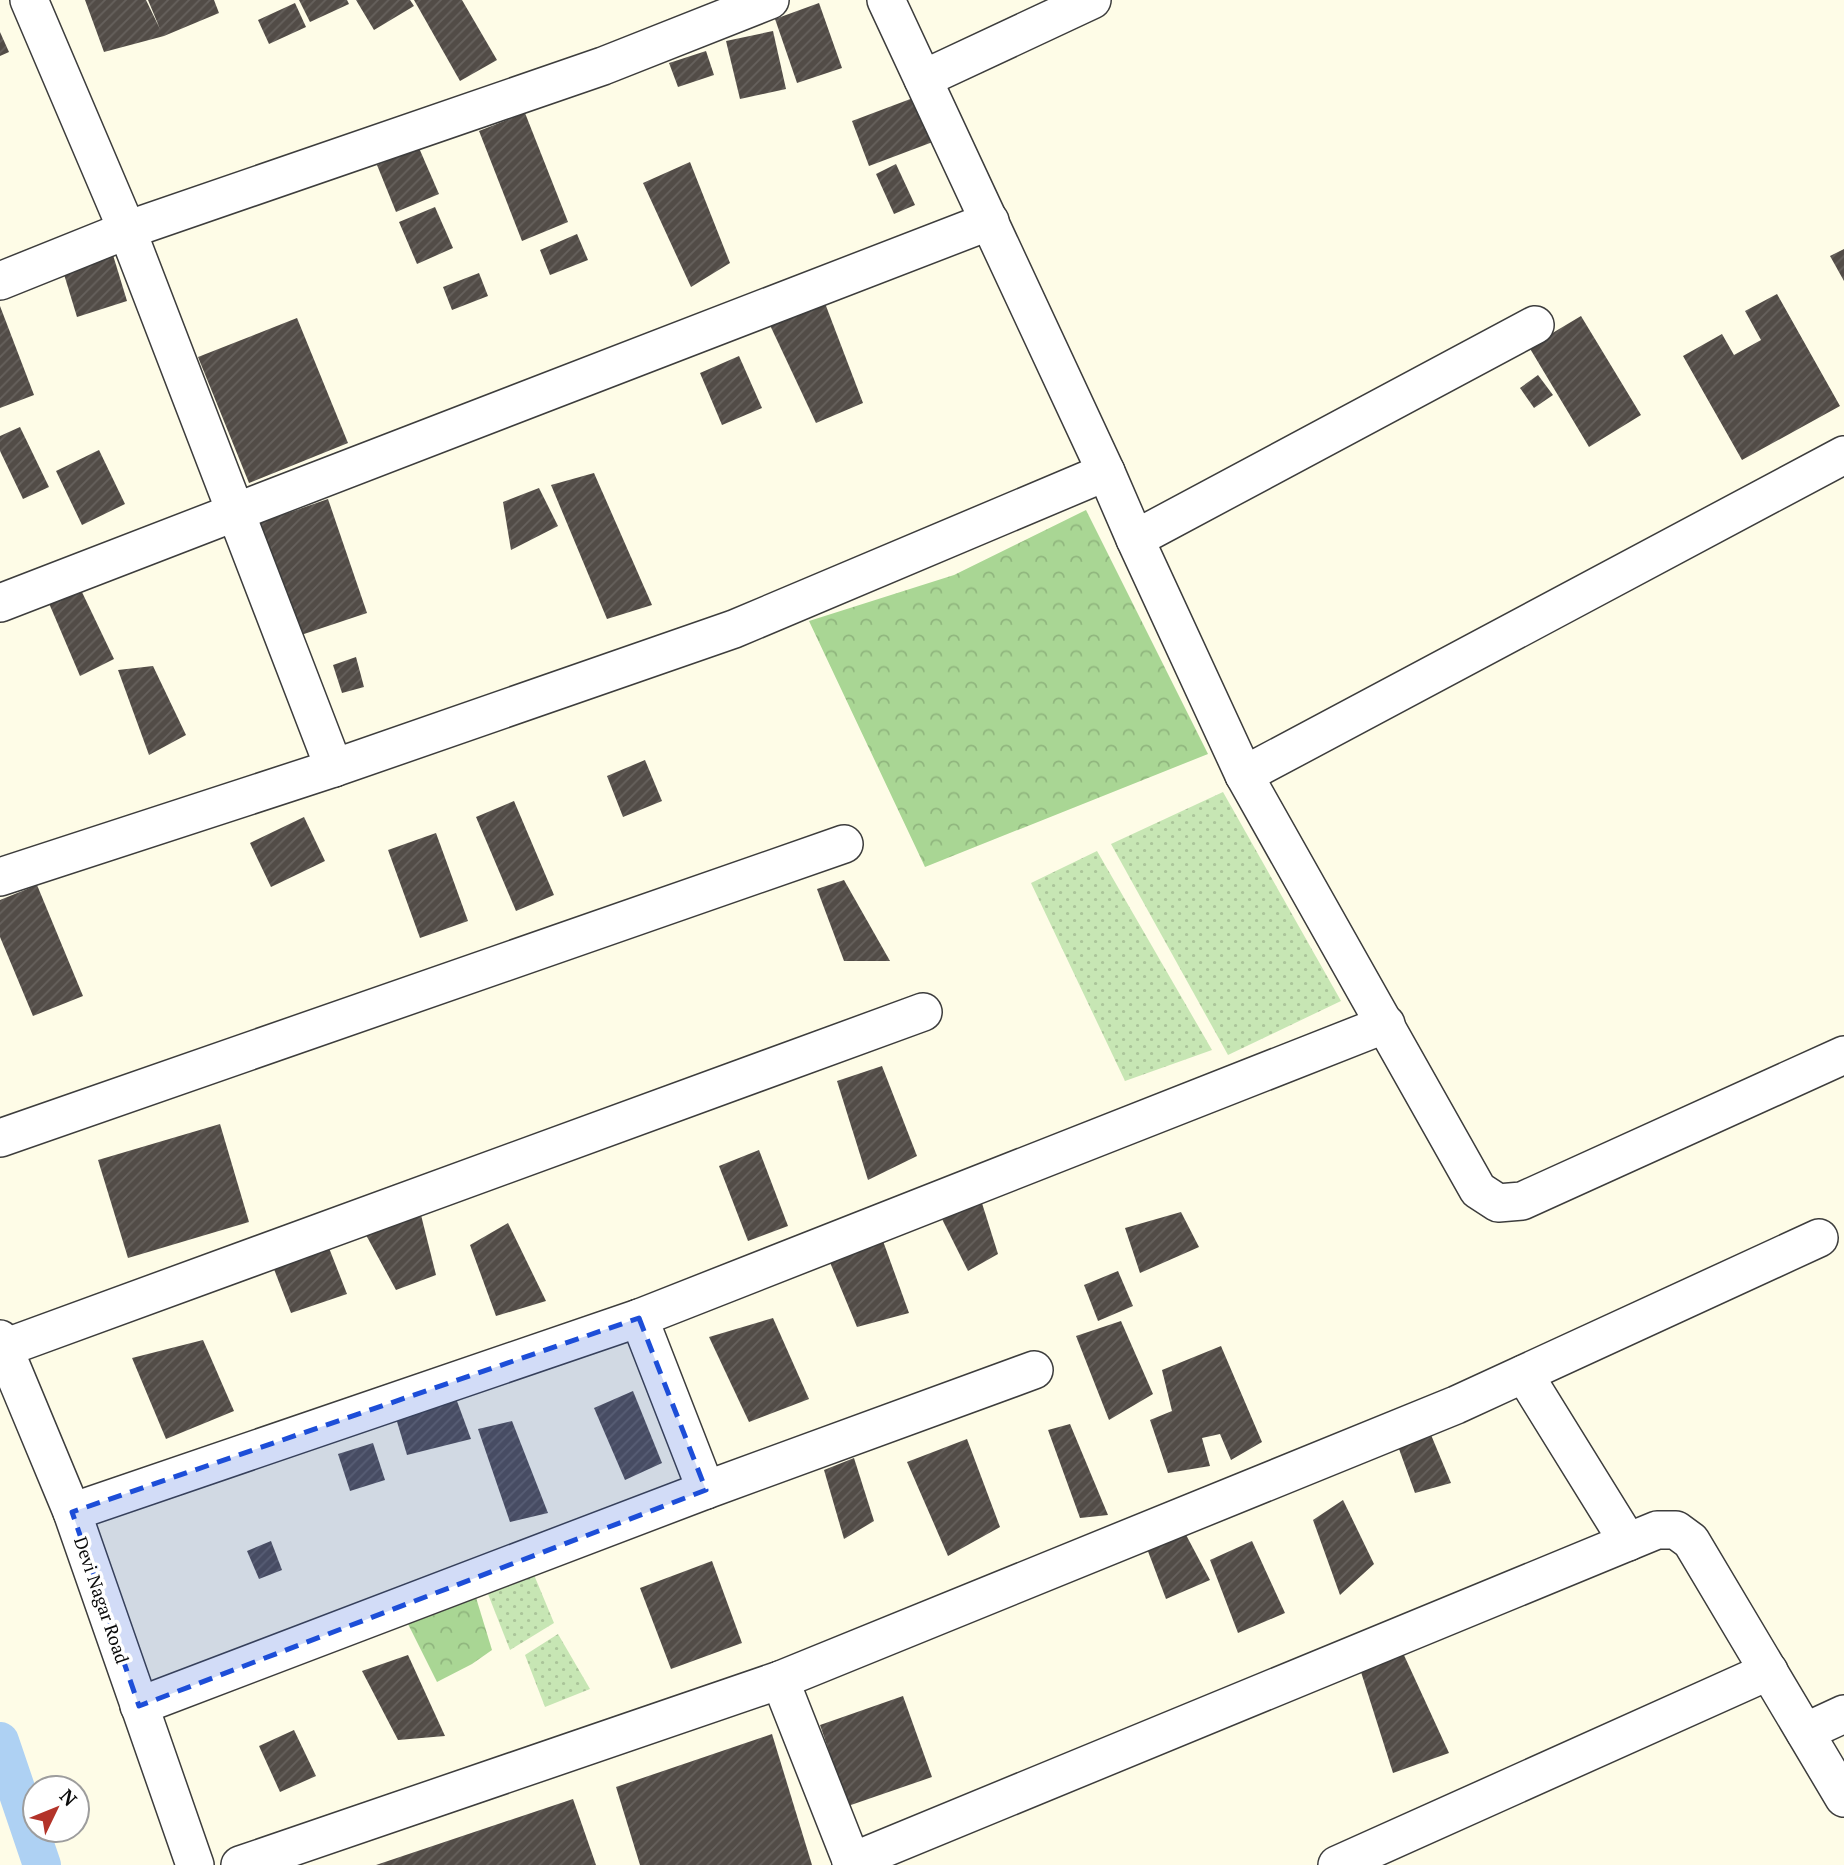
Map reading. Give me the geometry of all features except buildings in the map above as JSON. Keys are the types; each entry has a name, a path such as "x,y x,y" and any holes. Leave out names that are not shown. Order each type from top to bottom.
{"street":[{"path":"29,0 127,230 334,768"},
{"path":"0,281 127,230 603,66 770,0"},
{"path":"886,0 1244,775 1478,1190 1498,1203 1522,1201 1844,1055"},
{"path":"923,79 1092,0"},
{"path":"0,603 990,221"},
{"path":"1135,539 1535,326"},
{"path":"1244,775 1844,455"},
{"path":"0,877 334,768 734,629 1106,472"},
{"path":"0,1138 844,844"},
{"path":"2,1344 923,1012"},
{"path":"72,1512 639,1318 1386,1024"},
{"path":"240,1865 780,1680 1444,1410 1819,1238"},
{"path":"639,1318 706,1490"},
{"name":"Devi Nagar Road","path":"2,1344 72,1512 195,1865"},
{"path":"139,1706 706,1490 1034,1370"},
{"path":"1524,1374 1628,1542"},
{"path":"780,1680 852,1863 1657,1530 1676,1530 1691,1541 1844,1798"},
{"path":"1337,1865 1769,1671"},
{"path":"1805,1732 1844,1714"}],"highlighted area":[{"path":"639,1318 706,1490 139,1706 72,1512"}],"green space":[{"path":"1086,510 1208,754 925,867 809,621 954,575"},
{"path":"1223,792 1341,1001 1228,1055 1111,844"},
{"path":"1097,851 1212,1050 1125,1081 1031,883"},
{"path":"532,1570 554,1623 510,1650 486,1589"},
{"path":"474,1591 492,1650 437,1682 405,1618"},
{"path":"558,1634 590,1689 545,1707 525,1655"}],"waterway":[{"path":"0,1741 42,1865"}]}
